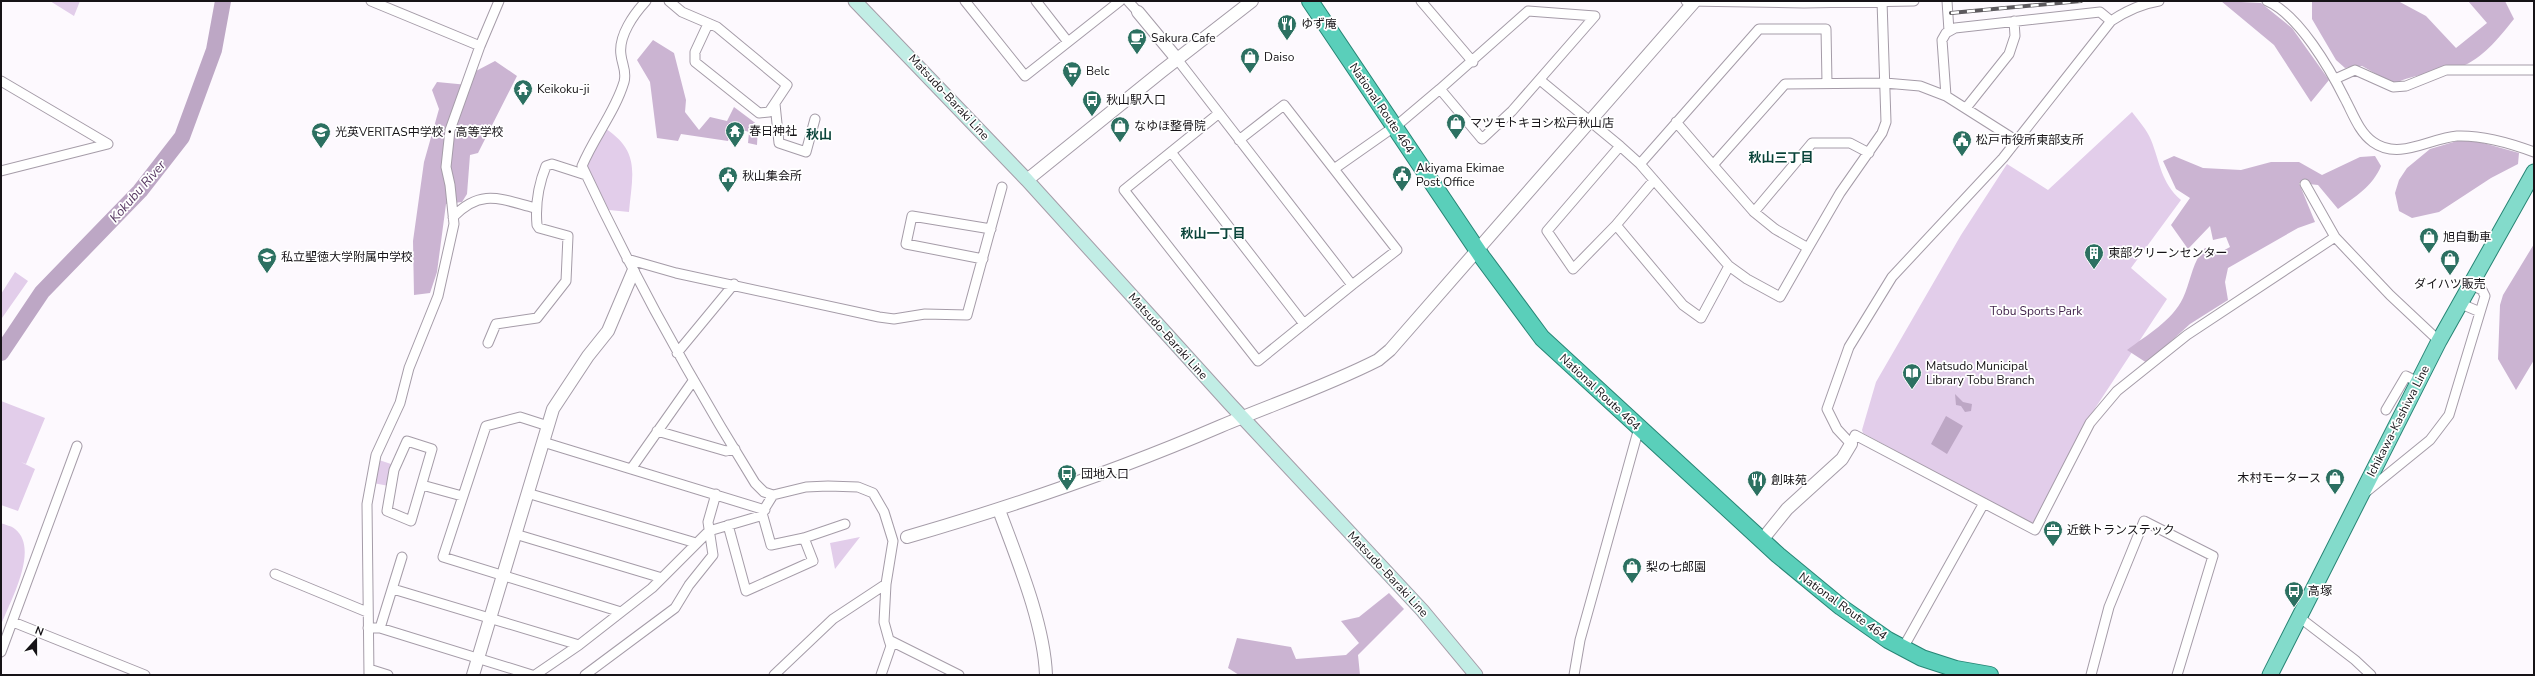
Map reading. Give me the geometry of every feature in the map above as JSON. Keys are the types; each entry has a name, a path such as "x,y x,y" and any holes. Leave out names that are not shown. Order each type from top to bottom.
{"highway":[{"name":"National Route 464","path":"1310,1 1477,250 1542,338 1794,570 1841,607 1903,648 1940,665 1990,675"}],"main road":[{"name":"Matsudo-Baraki Line","path":"855,1 1027,180 1243,418 1422,610 1476,675"},
{"name":"Ichikawa-Kashiwa Line","path":"2270,675 2439,341 2534,172"}],"street":[{"path":"371,1 480,46"},
{"path":"388,675 369,672 367,612 367,504 376,456 400,403 409,368 438,296 449,249 453,217 446,167 446,150 450,130 480,46 499,1"},
{"path":"646,1 626,32 621,56 626,67 625,80 616,103 582,166 633,272 693,381 755,482 764,492 773,495 806,486 858,487 873,493 880,502 892,534 893,546 886,584 884,622 891,646 881,675"},
{"path":"669,1 682,12 717,27 787,85 769,112 759,113 695,62 695,52 708,24"},
{"path":"966,1 1024,76 1120,1"},
{"path":"1036,1 1068,42"},
{"path":"1128,1 1136,6 1218,114 1352,285"},
{"path":"1027,180 1177,59 1252,1"},
{"path":"1421,1 1473,62"},
{"path":"893,546 907,537 999,510 1103,474 1243,418 1378,360 1390,350 1590,122 1692,1 1914,1"},
{"path":"1947,1 1949,31"},
{"path":"1851,444 1837,429 1827,410 1849,346 1892,277 2017,141 2111,21 2126,11 2144,3 2159,1"},
{"path":"2267,1 2302,32 2316,48 2335,79 2361,131 2373,142 2386,149 2398,150 2456,136 2478,137 2509,142 2534,152"},
{"path":"1540,80 1640,164 1729,266 1747,279 1780,297 1840,193 1882,133 1886,122 1882,2"},
{"path":"1334,169 1394,126 1473,62 1528,10 1595,16 1512,111 1482,139 1440,89"},
{"path":"1946,96 1942,40 1949,31 1955,28 2100,12 2111,21"},
{"path":"1966,108 2009,54 2015,36 2014,21"},
{"path":"1640,164 1759,29 1826,29 1827,83"},
{"path":"2335,79 2355,70 2393,87 2406,86 2446,70 2534,70"},
{"path":"1,81 108,144 1,171"},
{"path":"1713,165 1785,84 1885,83 1920,86 1946,96 2017,141"},
{"path":"775,104 779,143 806,152 815,119"},
{"path":"1218,114 1124,190 1258,361 1397,250 1284,105 1239,140"},
{"path":"1676,122 1754,212 1775,230 1808,248"},
{"path":"1754,212 1812,143 1850,143 1868,153"},
{"path":"1620,146 1548,231 1573,269 1616,225 1654,180"},
{"path":"1171,152 1304,324"},
{"path":"488,343 496,324 537,318 566,281 568,236 539,228 535,208 539,185 546,166 552,164 586,175"},
{"path":"2305,184 2335,237 2390,295 2439,341"},
{"path":"627,259 676,273 734,284 849,311 894,319 925,314 967,315 1002,187"},
{"path":"453,217 464,205 484,197 492,197 535,208"},
{"path":"983,259 906,244 912,216 991,229"},
{"path":"1616,225 1683,305 1701,318 1729,266"},
{"path":"1762,540 1787,509 1838,463 1851,444 1855,435 2035,530 2090,423 2117,391 2187,335 2335,237"},
{"path":"473,675 556,403 608,332 633,272"},
{"path":"677,352 734,284"},
{"path":"2356,504 2388,473 2430,440 2449,415 2480,312 2484,293 2470,284"},
{"path":"2466,306 2480,312"},
{"path":"2386,410 2406,376 2418,382"},
{"path":"631,469 693,381"},
{"path":"548,426 520,417 486,426 443,557 621,612"},
{"path":"1574,675 1580,640 1637,435 1641,430"},
{"path":"657,431 726,451 735,449"},
{"path":"407,441 432,449 422,485 411,521 387,511 394,470 407,441"},
{"path":"543,442 716,494 764,511"},
{"path":"1,652 77,446"},
{"path":"422,485 462,496"},
{"path":"528,493 696,543"},
{"path":"585,675 675,608 689,585 713,555 708,522 716,494"},
{"path":"368,628 380,628 533,675 579,645 621,612 662,578 709,530 760,516 773,495"},
{"path":"1903,648 1984,503"},
{"path":"999,510 1027,589 1040,637 1046,675"},
{"path":"764,511 771,545 804,538 845,524"},
{"path":"2091,675 2109,607 2144,520 2213,556 2177,675"},
{"path":"728,525 746,590 813,561 804,538"},
{"path":"515,534 662,578"},
{"path":"380,628 402,557"},
{"path":"275,574 367,612"},
{"path":"774,675 833,619 886,584"},
{"path":"392,589 579,645"},
{"path":"2299,617 2355,660 2371,675"},
{"path":"13,622 145,675"},
{"path":"889,640 959,675"}],"green space":[{"path":"50,1 80,1 74,16"},
{"name":"Tobu Sports Park","path":"2132,112 2149,136 2169,187 2181,200 2131,268 2167,299 2088,419 2037,522 2029,524 1863,433 1862,430 1876,382 1961,235 2007,164 2048,190"},
{"path":"606,129 625,147 632,166 632,187 629,212 609,210 586,166 593,150"},
{"path":"15,272 28,281 2,318 1,294"},
{"path":"1,401 45,418 26,464 21,462 35,469 18,511 1,505"},
{"path":"379,460 391,464 389,486 373,483"},
{"path":"1,523 15,529 22,538 25,549 21,576 1,625"},
{"path":"860,537 835,569 830,543"}],"shaded area":[{"path":"2221,1 2261,3 2292,28 2329,80 2311,102 2274,45"},
{"path":"2312,1 2398,1 2426,16 2456,48 2487,23 2468,1 2505,1 2514,19 2486,51 2465,65 2411,77 2394,84 2362,66 2345,68 2336,60 2312,19"},
{"path":"653,40 674,53 686,100 685,112 699,130 710,117 727,121 734,107 758,125 757,145 748,143 749,132 733,127 728,141 681,134 678,141 657,138 650,82 637,60"},
{"path":"495,61 517,76 478,153 470,155 467,194 462,202 446,204 437,272 430,293 414,295 413,241 424,162 439,109 432,90 437,82 468,85 476,71"},
{"path":"2457,141 2476,141 2519,153 2518,164 2491,178 2439,212 2412,218 2399,211 2395,193 2399,180 2407,168 2430,149"},
{"path":"2174,156 2203,168 2241,170 2271,162 2299,162 2322,175 2360,157 2375,156 2381,166 2378,173 2368,185 2338,209 2318,185 2299,183 2315,222 2298,228 2228,268 2225,282 2228,300 2190,324 2147,363 2127,350 2166,321 2172,314 2186,292 2197,259 2205,248 2219,253 2230,247 2226,237 2213,240 2210,226 2188,249 2171,225 2190,198 2176,189 2163,161"},
{"path":"2534,244 2534,360 2516,390 2498,359 2500,305 2503,295"},
{"path":"1955,394 1963,402 1972,404 1971,411 1965,412 1961,406 1956,405"},
{"path":"1946,416 1963,426 1947,454 1931,444"},
{"path":"1389,593 1404,609 1358,655 1360,675 1239,675 1228,668 1237,638 1291,647 1296,659 1346,655 1359,643 1341,621 1359,617"}],"waterway":[{"name":"Kokubu River","path":"1,353 42,292 140,191 182,137 214,50 223,1"}],"railway":[{"path":"1951,13 2081,1"}],"place":[{"name":"ゆず庵","path":"1287,41"},
{"name":"Sakura Cafe","path":"1137,55"},
{"name":"Daiso","path":"1250,74"},
{"name":"Belc","path":"1072,88"},
{"name":"Keikoku-ji","path":"523,106"},
{"name":"秋山駅入口","path":"1092,117"},
{"name":"マツモトキヨシ松戸秋山店","path":"1456,140"},
{"name":"なゆほ整骨院","path":"1120,143"},
{"name":"春日神社","path":"735,148"},
{"name":"光英VERITAS中学校・高等学校","path":"321,149"},
{"name":"松戸市役所東部支所","path":"1962,157"},
{"name":"Akiyama Ekimae Post Office","path":"1402,192"},
{"name":"秋山集会所","path":"728,193"},
{"name":"旭自動車","path":"2429,254"},
{"name":"東部クリーンセンター","path":"2094,270"},
{"name":"私立聖徳大学附属中学校","path":"267,274"},
{"name":"ダイハツ販売","path":"2450,276"},
{"name":"Matsudo Municipal Library Tobu Branch","path":"1912,390"},
{"name":"団地入口","path":"1067,491"},
{"name":"木村モータース","path":"2335,495"},
{"name":"創味苑","path":"1757,497"},
{"name":"近鉄トランステック","path":"2053,547"},
{"name":"梨の七郎園","path":"1632,584"},
{"name":"高塚","path":"2294,608"}],"district":[{"name":"秋山","path":"819,134"},
{"name":"秋山三丁目","path":"1781,157"},
{"name":"秋山一丁目","path":"1213,233"}]}
